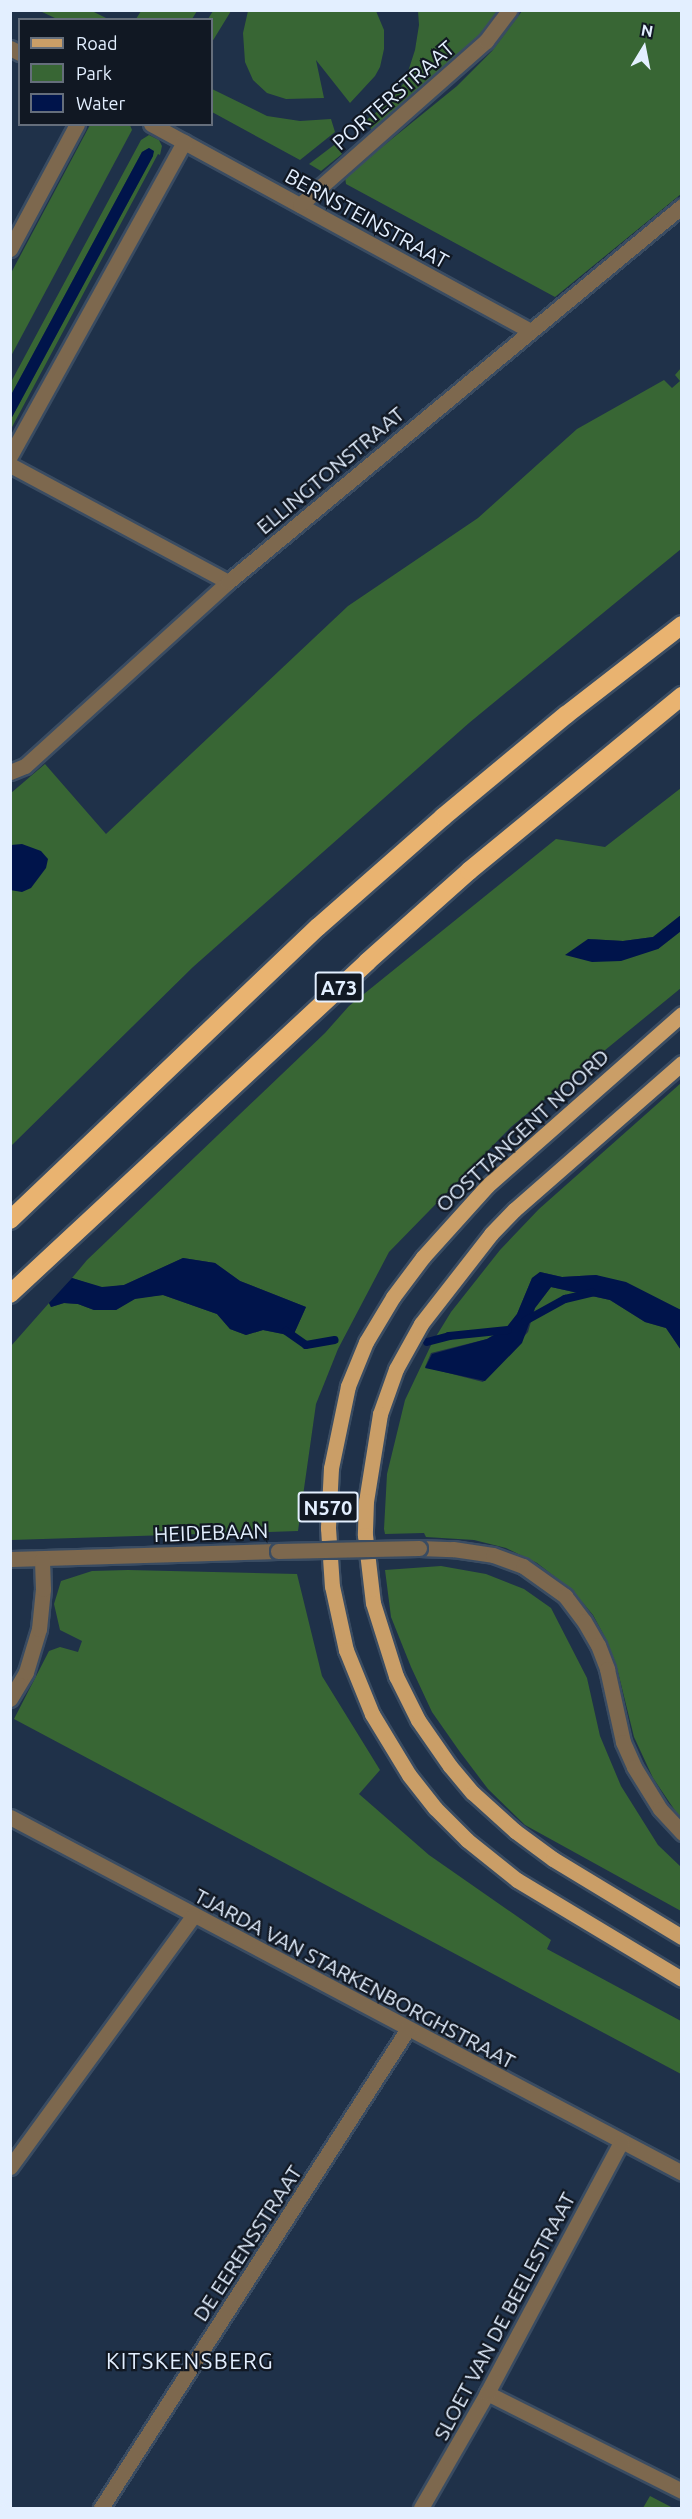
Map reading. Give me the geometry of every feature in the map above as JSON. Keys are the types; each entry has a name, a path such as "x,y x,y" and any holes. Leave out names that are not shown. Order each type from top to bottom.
{"highway":[{"name":"A73","path":"10,1220 318,927 549,729 681,625"},
{"name":"A73","path":"10,1293 367,962 478,864 681,696"}],"main road":[{"name":"OOSTTANGENT NOORD","path":"681,1014 487,1186 423,1257 393,1297 366,1342 348,1386 331,1468 328,1517 332,1586 346,1650 372,1714 409,1775 435,1808 467,1840 517,1880 681,1979"},
{"name":"N570","path":"681,1063 514,1210 464,1267 422,1324 396,1369 380,1414 366,1501 365,1535 373,1603 396,1676 418,1720 450,1766 473,1793 544,1852 681,1937"}],"street":[{"name":"PORTERSTRAAT","path":"300,206 486,41 509,10"},
{"path":"10,249 76,126"},
{"name":"BERNSTEINSTRAAT","path":"155,126 530,331"},
{"path":"10,456 184,142"},
{"name":"ELLINGTONSTRAAT","path":"10,772 25,766 228,582 681,206"},
{"path":"10,465 228,582"},
{"name":"HEIDEBAAN","path":"10,1559 42,1560 419,1548 453,1549 493,1555 524,1566 565,1596 584,1621 598,1645 607,1669 623,1742 634,1767 660,1809 681,1833"},
{"path":"10,1699 26,1672 39,1629 43,1589 42,1560"},
{"name":"TJARDA VAN STARKENBORGHSTRAAT","path":"10,1817 407,2030 681,2173"},
{"path":"10,2167 193,1916"},
{"name":"DE EERENSSTRAAT","path":"101,2508 407,2030"},
{"name":"SLOET VAN DE BEELESTRAAT","path":"421,2508 487,2393 621,2142"},
{"path":"487,2393 681,2491"}],"green space":[{"path":"141,10 197,11 193,18 137,18"},
{"path":"40,11 92,11 106,18 55,18"},
{"path":"213,11 231,11 213,40 213,18 209,18"},
{"path":"248,11 376,11 384,30 384,49 380,67 375,76 350,103 316,60 324,98 286,99 267,93 253,80 245,62 243,33"},
{"path":"418,11 499,11 469,47 445,70 372,130 365,121 391,101 405,81 415,50 419,25"},
{"path":"522,11 681,11 681,194 555,297 346,184 345,177 457,86 492,51"},
{"path":"213,89 267,116 300,121 331,119 335,132 300,160 213,113"},
{"path":"89,126 130,126 132,130 11,356 11,273"},
{"path":"149,135 159,140 162,146 160,155 158,154 11,429 11,419 153,156 149,148 142,152 11,395 11,382 141,140"},
{"path":"338,142 342,154 321,171 309,164"},
{"path":"681,368 681,549 469,723 193,967 11,1146 11,793 45,764 106,834 348,606 478,518 577,429 664,380 672,388 680,381 675,375"},
{"path":"681,788 681,915 653,937 623,941 588,939 658,949 681,931 681,988 511,1127 389,1252 338,1349 316,1404 298,1531 11,1540 11,1346 49,1303 51,1307 64,1303 78,1304 94,1310 116,1310 135,1298 163,1295 217,1314 230,1329 246,1335 263,1330 293,1336 306,1307 240,1281 215,1263 183,1258 124,1285 102,1288 72,1278 87,1260 325,1033 349,1006 556,839 605,847"},
{"path":"681,1083 681,1310 596,1275 562,1277 540,1272 532,1278 517,1314 506,1328 487,1339 431,1353 425,1367 483,1382 528,1332 535,1308 551,1287 610,1300 645,1322 666,1328 681,1350 681,1815 678,1815 653,1778 634,1737 617,1668 607,1641 593,1615 572,1590 537,1563 506,1548 474,1540 426,1537 424,1533 385,1534 384,1529 387,1474 405,1400 432,1343 451,1312 500,1250 539,1209"},
{"path":"441,1566 486,1574 524,1589 551,1608 587,1678 600,1736 621,1786 658,1845 681,1867 681,1911 525,1825 488,1789 432,1712 391,1617 385,1570"},
{"path":"92,1571 297,1574 322,1676 380,1770 359,1794 429,1855 551,1940 547,1949 681,2021 681,2074 14,1719 49,1651 60,1647 78,1652 82,1641 60,1630 54,1604 61,1581"},
{"path":"650,2496 673,2508 643,2508"}],"water":[{"path":"149,148 154,151 153,156 11,419 11,395 142,152"},
{"path":"22,844 41,851 48,859 46,868 31,888 22,892 10,890 11,845"},
{"path":"681,915 681,931 658,949 621,961 592,962 565,955 588,939 623,941 653,937"},
{"path":"183,1258 215,1263 240,1281 306,1307 293,1336 263,1330 246,1335 230,1329 217,1314 163,1295 135,1299 116,1310 94,1310 78,1304 64,1303 51,1307 49,1303 72,1278 102,1287 124,1285"},
{"path":"540,1272 562,1277 596,1275 626,1282 681,1310 681,1350 666,1328 645,1322 610,1300 551,1287 535,1308 522,1343 485,1381 425,1368 432,1354 487,1339 506,1328 517,1314 532,1278"}],"waterway":[{"path":"525,1321 565,1299 592,1293"},
{"path":"427,1342 449,1336 508,1330"},
{"path":"286,1331 306,1345 335,1340"}],"district":[{"name":"KITSKENSBERG","path":"190,2361"}]}
